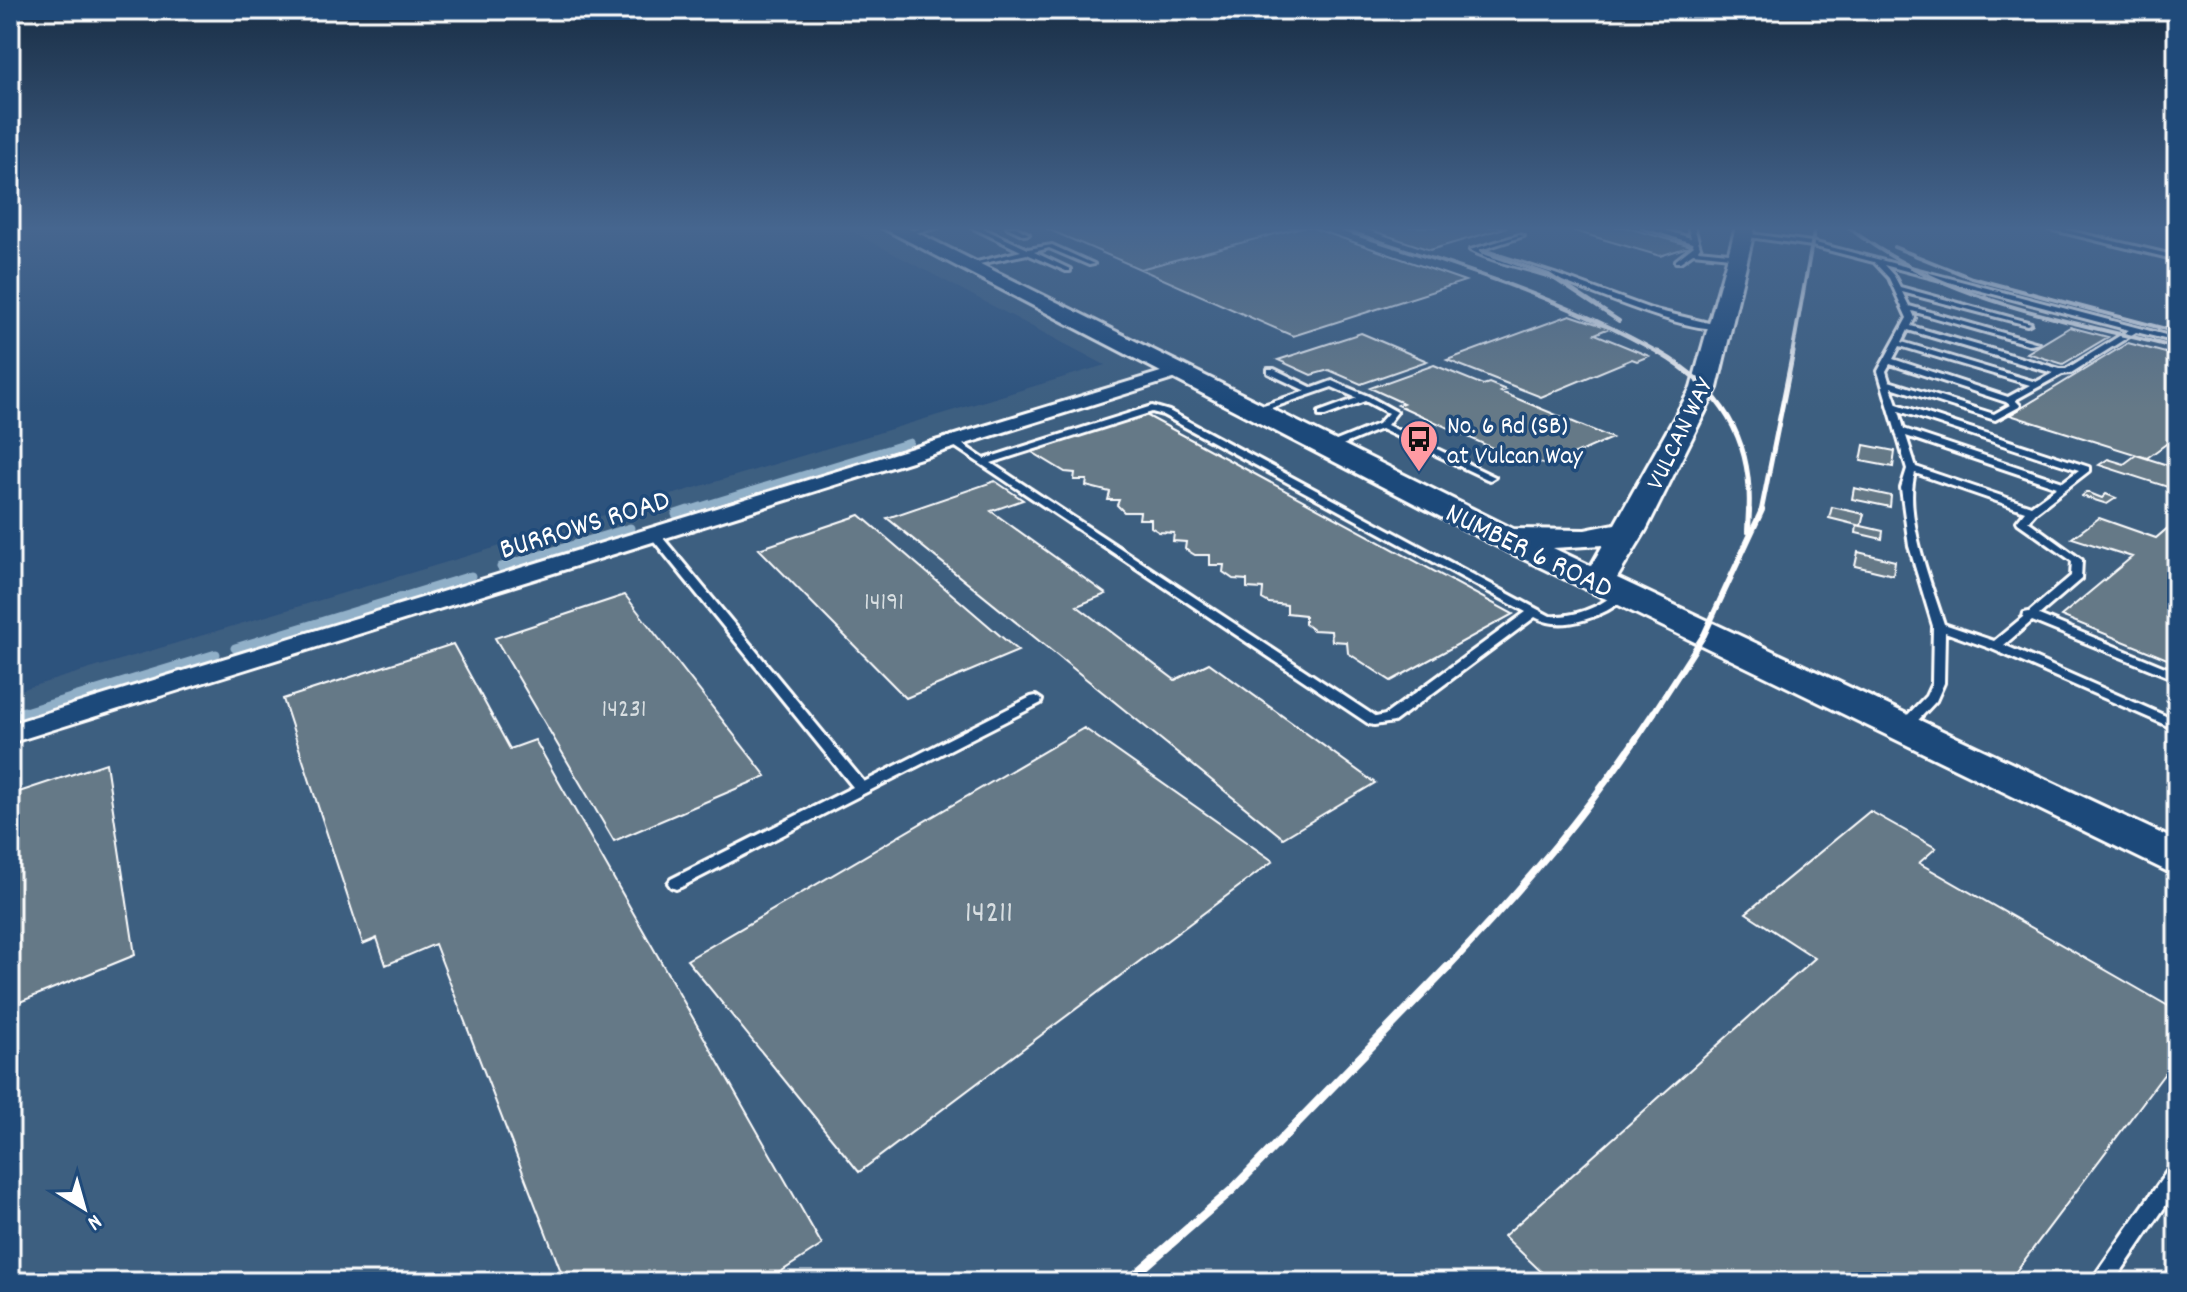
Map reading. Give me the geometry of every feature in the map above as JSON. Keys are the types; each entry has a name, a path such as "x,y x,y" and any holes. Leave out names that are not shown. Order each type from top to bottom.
{"street":[{"name":"NUMBER 6 ROAD","path":"1009,287 1506,538 2177,860"},
{"name":"VULCAN WAY","path":"1611,589 1630,530 1704,388 1731,287"},
{"name":"BURROWS ROAD","path":"10,734 1177,372"},
{"path":"1506,538 1585,539 1630,530"}],"lane":[{"path":"1585,287 1615,301 1676,320 1721,327"},
{"path":"1974,287 2177,340"},
{"path":"1897,288 1911,318 1882,371 1912,469 1906,488 1914,546 1939,626 1938,683 1932,698 1901,729"},
{"path":"1897,288 2027,323"},
{"path":"1905,307 2034,343"},
{"path":"1906,327 2060,372"},
{"path":"2009,400 2035,384 2068,371 2135,329"},
{"path":"1897,343 2035,384"},
{"path":"1886,383 1995,417 2016,405 2009,400 1890,361"},
{"path":"1271,371 1313,391"},
{"path":"1254,411 1332,384 1393,412 1381,426 1327,448"},
{"path":"1322,414 1365,398"},
{"path":"1893,406 2086,469 2022,521 2077,560 2077,577 2028,615 1996,646"},
{"path":"983,462 1141,410 1166,413 1534,612 1563,621 1586,615 1611,589"},
{"path":"1381,426 1490,477"},
{"path":"1901,431 2064,486"},
{"path":"953,442 1374,721 1389,719 1534,612"},
{"path":"1912,469 2032,510"},
{"path":"654,534 861,788"},
{"path":"2028,615 2177,676"},
{"path":"1939,626 1996,646 2177,726"},
{"path":"676,883 1036,700"},
{"path":"2102,1282 2177,1173"}],"shaded area":[{"path":"957,287 2177,287 2177,1282 10,1282 10,693 1105,365"}],"building":[{"path":"1182,287 1445,287 1293,336"},
{"path":"1570,315 1609,328 1595,334 1649,356 1637,361 1632,359 1541,397 1447,360"},
{"path":"2070,327 2108,337 2063,364 2027,353"},
{"path":"1361,333 1427,361 1361,384 1329,370 1311,375 1278,360"},
{"path":"2128,343 2177,356 2177,436 2147,458 2010,415"},
{"path":"1434,365 1483,385 1489,383 1506,390 1501,392 1612,438 1548,466 1509,449 1501,452 1398,405 1403,403 1370,388"},
{"path":"1144,414 1513,614 1391,681 1348,653 1347,642 1332,641 1331,631 1313,630 1305,624 1305,615 1287,613 1287,605 1262,599 1263,589 1247,588 1247,580 1233,579 1223,572 1224,565 1210,565 1210,555 1195,555 1185,549 1186,542 1173,541 1174,533 1159,532 1151,527 1151,519 1139,519 1140,512 1124,512 1117,505 1119,500 1108,500 1110,492 1086,486 1087,480 1074,480 1075,473 1065,472 1032,452"},
{"path":"1864,445 1895,451 1893,467 1861,461"},
{"path":"2136,455 2177,468 2177,490 2099,465 2108,459 2124,464"},
{"path":"995,481 1023,500 991,511 1106,594 1077,606 1175,680 1209,663 1375,783 1283,838 887,518"},
{"path":"1854,488 1891,496 1890,507 1852,499"},
{"path":"2087,492 2102,498 2106,494 2116,498 2107,504 2082,496"},
{"path":"1832,507 1864,514 1861,526 1829,518"},
{"path":"860,515 1018,651 906,698 759,549"},
{"path":"2099,518 2156,538 2177,520 2177,663 2061,616 2132,557 2072,538"},
{"path":"1857,525 1883,531 1882,539 1856,533"},
{"path":"1858,552 1895,561 1893,575 1855,566"},
{"path":"625,595 766,776 614,841 495,638"},
{"path":"453,644 510,749 535,740 822,1245 765,1282 565,1282 435,944 386,965 377,938 363,944 283,699"},
{"path":"1084,728 1273,861 859,1172 687,960"},
{"path":"106,763 135,955 10,1006 10,795"},
{"path":"1870,811 1936,848 1919,863 2177,1011 2177,1057 2008,1282 1552,1282 1504,1236 1815,958 1746,913"},
{"path":"2177,1257 2177,1282 2161,1282"}],"waterway":[{"path":"681,512 910,442"},
{"path":"676,514 688,510"},
{"path":"501,567 630,528"},
{"path":"235,648 471,576"},
{"path":"18,714 216,654"},
{"path":"10,716 24,712"}],"railway":[{"path":"1515,287 1582,314 1661,354"},
{"path":"1568,287 1619,321"},
{"path":"1792,354 1804,287"},
{"path":"1957,287 2048,316 2177,348"},
{"path":"2007,287 2177,332"},
{"path":"1658,352 1699,382 1729,418 1745,461 1749,510"},
{"path":"1761,512 1793,352"},
{"path":"1748,531 1749,510"},
{"path":"1653,714 1704,635 1762,510"},
{"path":"1446,969 1556,845 1607,780 1654,712"},
{"path":"1127,1282 1232,1190 1448,967"}],"place":[{"name":"No. 6 Rd (SB) at Vulcan Way","path":"1419,473"}]}
